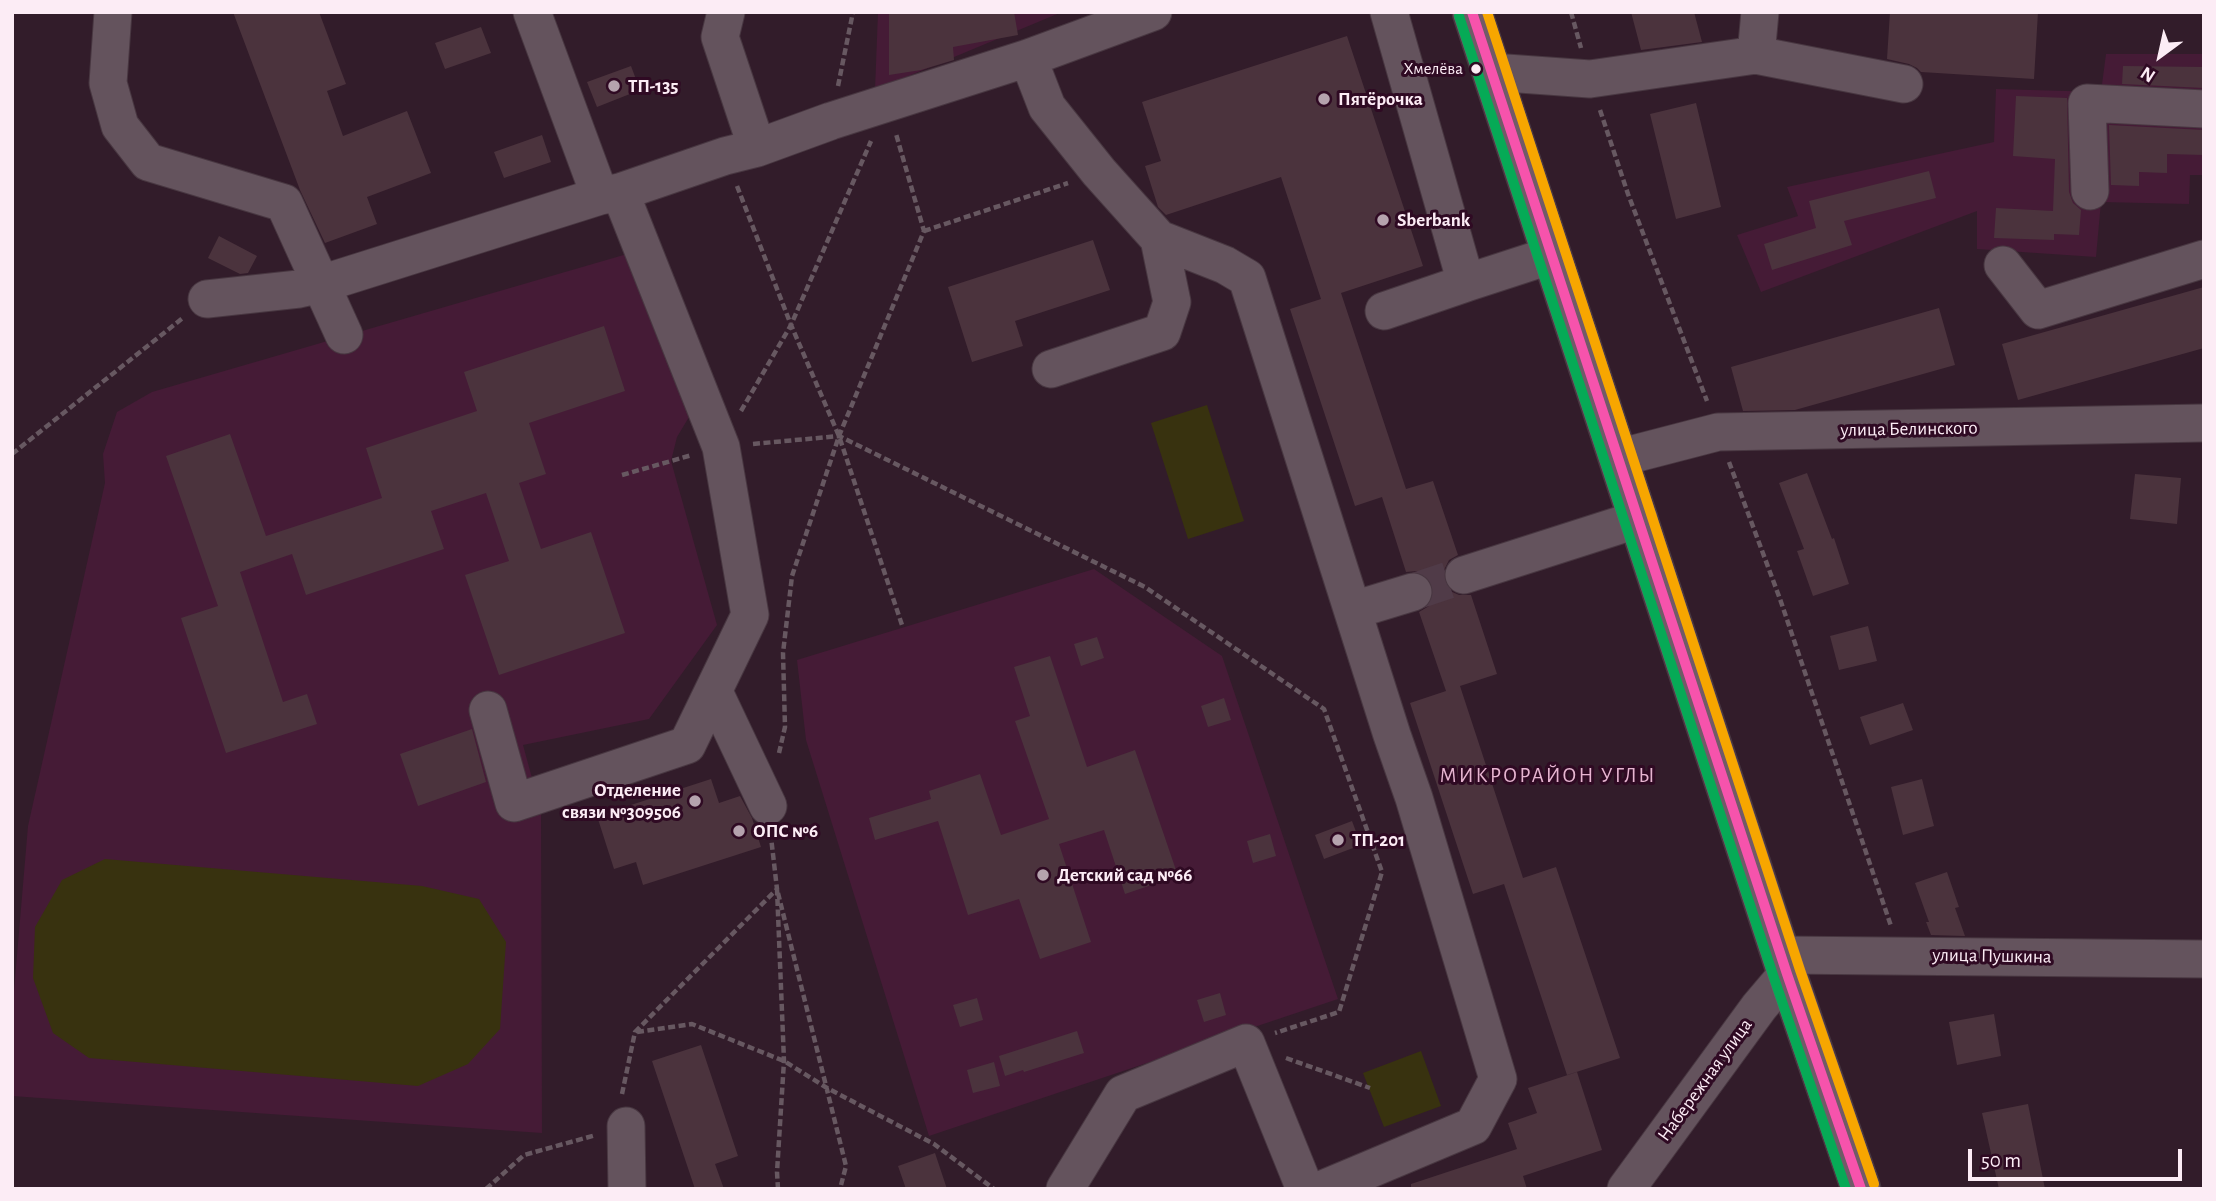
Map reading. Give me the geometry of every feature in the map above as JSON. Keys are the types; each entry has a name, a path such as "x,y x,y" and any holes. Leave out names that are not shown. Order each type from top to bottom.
{"main road":[{"path":"1472,12 1784,965 1861,1189"}],"street":[{"path":"113,12 108,83 120,126 148,162 284,203 344,335"},
{"path":"488,710 514,803 687,745 750,615 721,447 532,12"},
{"path":"726,12 720,37 741,152"},
{"path":"207,299 321,284 741,152 1028,58 1153,12"},
{"path":"1389,12 1466,284"},
{"path":"1756,55 1760,12"},
{"path":"1492,72 1590,79 1756,55 1904,84"},
{"path":"1028,58 1047,107 1099,172 1159,239 1225,265 1247,278 1414,798 1498,1079 1473,1126 1323,1189"},
{"path":"2090,191 2087,103 2204,109"},
{"path":"1051,369 1162,331 1172,302 1159,239"},
{"path":"1384,312 1552,255"},
{"path":"2003,265 2038,310 2204,259"},
{"name":"улица Белинского","path":"1618,457 1718,432 2204,424"},
{"path":"1464,575 1639,519"},
{"path":"1354,610 1413,592"},
{"path":"714,692 768,806"},
{"name":"улица Пушкина","path":"1784,965 1900,955 2204,959"},
{"name":"Набережная улица","path":"1626,1189 1759,1007 1784,965"},
{"path":"1065,1189 1123,1094 1164,1067 1246,1043 1305,1189"},
{"path":"626,1126 627,1189"}],"path":[{"path":"831,121 853,12"},
{"path":"1571,12 1628,194 1780,599 1900,955"},
{"path":"779,753 785,727 783,653 792,576 839,436 924,231 887,104"},
{"path":"721,447 791,325 887,104"},
{"path":"741,152 791,325 839,436 903,628"},
{"path":"924,231 1099,172"},
{"path":"12,454 207,299"},
{"path":"622,475 721,447 839,436 1145,587 1324,709 1382,872 1339,1012 1246,1043"},
{"path":"768,806 777,889 784,1061 778,1189"},
{"path":"486,1189 524,1155 626,1126 622,1097 635,1032 777,889"},
{"path":"777,889 846,1166 840,1189"},
{"path":"635,1032 692,1024 784,1061 827,1088 934,1144 994,1189"},
{"path":"1246,1043 1370,1088"}],"shaded area":[{"path":"878,12 1062,12 875,90"},
{"path":"2106,54 2204,54 2204,175 2190,175 2189,204 2101,202 2096,257 1977,249 1977,211 1761,292 1737,235 1798,216 1787,187 1994,142 1996,89 2101,92"},
{"path":"634,252 692,412 677,437 671,461 717,625 649,719 523,745 541,811 542,1133 12,1096 12,1014 28,826 105,483 103,454 117,412 152,392"},
{"path":"1207,405 1244,521 1188,539 1151,423"},
{"path":"1094,569 1222,656 1338,999 929,1136 806,740 797,660"},
{"path":"105,859 422,886 479,899 506,942 500,1029 468,1064 418,1086 89,1058 53,1033 33,978 35,927 62,880"},
{"path":"1421,1051 1441,1106 1384,1127 1363,1073"}],"building":[{"path":"233,12 319,12 346,84 327,91 343,136 407,111 431,173 367,197 377,224 325,243 300,190"},
{"path":"889,12 1014,12 1018,35 953,47 954,60 921,70 889,75"},
{"path":"1631,12 1694,12 1702,42 1641,50"},
{"path":"1890,12 2038,12 2034,79 1921,72 1909,64 1887,59"},
{"path":"481,27 491,53 445,69 435,43"},
{"path":"1347,36 1423,266 1341,293 1406,489 1433,481 1458,555 1449,560 1444,570 1444,582 1450,591 1459,595 1471,595 1497,674 1460,686 1523,878 1556,867 1620,1058 1567,1075 1504,884 1473,894 1410,703 1446,691 1419,612 1429,606 1434,596 1433,587 1427,576 1417,571 1406,572 1382,497 1355,506 1290,309 1321,299 1281,177 1166,215 1158,207 1145,166 1161,161 1142,102"},
{"name":"ТП-135","path":"631,66 640,90 597,107 587,82"},
{"path":"2123,66 2204,67 2204,88 2122,84"},
{"path":"2016,96 2067,98 2069,192 2073,203 2081,210 2079,235 2054,234 2054,240 1994,238 1996,208 2053,211 2055,159 2013,156"},
{"path":"1696,103 1721,207 1676,219 1650,114"},
{"path":"2109,125 2204,130 2204,155 2167,154 2167,173 2139,172 2139,186 2111,185"},
{"path":"542,135 551,162 504,178 494,152"},
{"path":"1929,171 1936,198 1844,221 1852,245 1772,270 1764,244 1816,228 1809,201"},
{"path":"219,236 257,256 248,273 240,274 208,258"},
{"path":"1093,240 1110,290 1015,321 1023,346 972,362 948,287"},
{"path":"2204,287 2204,348 2018,400 2002,344"},
{"path":"1939,308 1955,365 1795,410 1743,411 1731,367"},
{"path":"604,326 625,391 529,423 546,474 519,483 541,549 591,532 625,633 499,675 465,575 509,561 486,493 431,511 444,549 306,595 292,554 240,572 283,702 307,694 317,724 226,753 181,618 218,606 166,456 230,434 266,536 382,498 366,448 477,411 464,372"},
{"path":"1807,473 1832,539 1834,538 1849,584 1813,596 1797,551 1804,549 1779,483"},
{"path":"2135,474 2181,478 2177,524 2130,519"},
{"path":"1868,626 1877,661 1839,670 1830,636"},
{"path":"1097,637 1104,658 1081,666 1074,644"},
{"path":"1050,656 1087,767 1135,750 1178,876 1125,894 1104,830 1059,844 1091,942 1040,959 1019,899 968,915 938,821 875,840 869,818 931,799 929,791 980,774 1001,835 1049,819 1015,721 1030,716 1014,667"},
{"path":"1224,698 1231,720 1208,727 1201,706"},
{"path":"1903,703 1913,730 1870,745 1860,717"},
{"path":"472,729 486,782 418,806 400,754"},
{"path":"711,779 719,803 740,796 752,818 761,847 643,885 636,862 614,869 597,816"},
{"path":"1922,779 1934,826 1903,835 1891,787"},
{"name":"ТП-201","path":"1352,821 1361,845 1324,859 1315,835"},
{"path":"1270,834 1276,856 1253,863 1247,841"},
{"path":"1947,872 1965,936 1931,935 1915,883"},
{"path":"1220,993 1226,1015 1204,1022 1197,1000"},
{"path":"977,998 983,1020 960,1027 953,1005"},
{"path":"1994,1014 2001,1056 1957,1065 1949,1022"},
{"path":"1077,1031 1084,1053 1005,1076 999,1056"},
{"path":"701,1045 738,1156 715,1164 724,1189 695,1189 652,1061"},
{"path":"994,1062 1000,1086 973,1093 967,1070"},
{"path":"1577,1072 1602,1150 1523,1176 1527,1189 1411,1189 1411,1184 1517,1149 1508,1123 1537,1113 1528,1088"},
{"path":"2028,1104 2045,1189 1999,1189 1982,1113"},
{"path":"935,1153 947,1189 906,1189 898,1166"}],"tunnel":[{"path":"1413,592 1464,575"}],"transit line":[{"path":"1472,12 1787,974 1861,1189"},
{"path":"1487,12 1800,970 1874,1184"},
{"path":"1459,16 1774,978 1846,1189"}],"place":[{"name":"Хмелёва","path":"1476,69"},
{"name":"ТП-135","path":"614,86"},
{"name":"Пятёрочка","path":"1324,99"},
{"name":"Sberbank","path":"1383,220"},
{"name":"Отделение связи №309506","path":"695,801"},
{"name":"ОПС №6","path":"739,831"},
{"name":"ТП-201","path":"1338,840"},
{"name":"Детский сад №66","path":"1043,875"}],"district":[{"name":"МИКРОРАЙОН УГЛЫ","path":"1548,776"}]}
